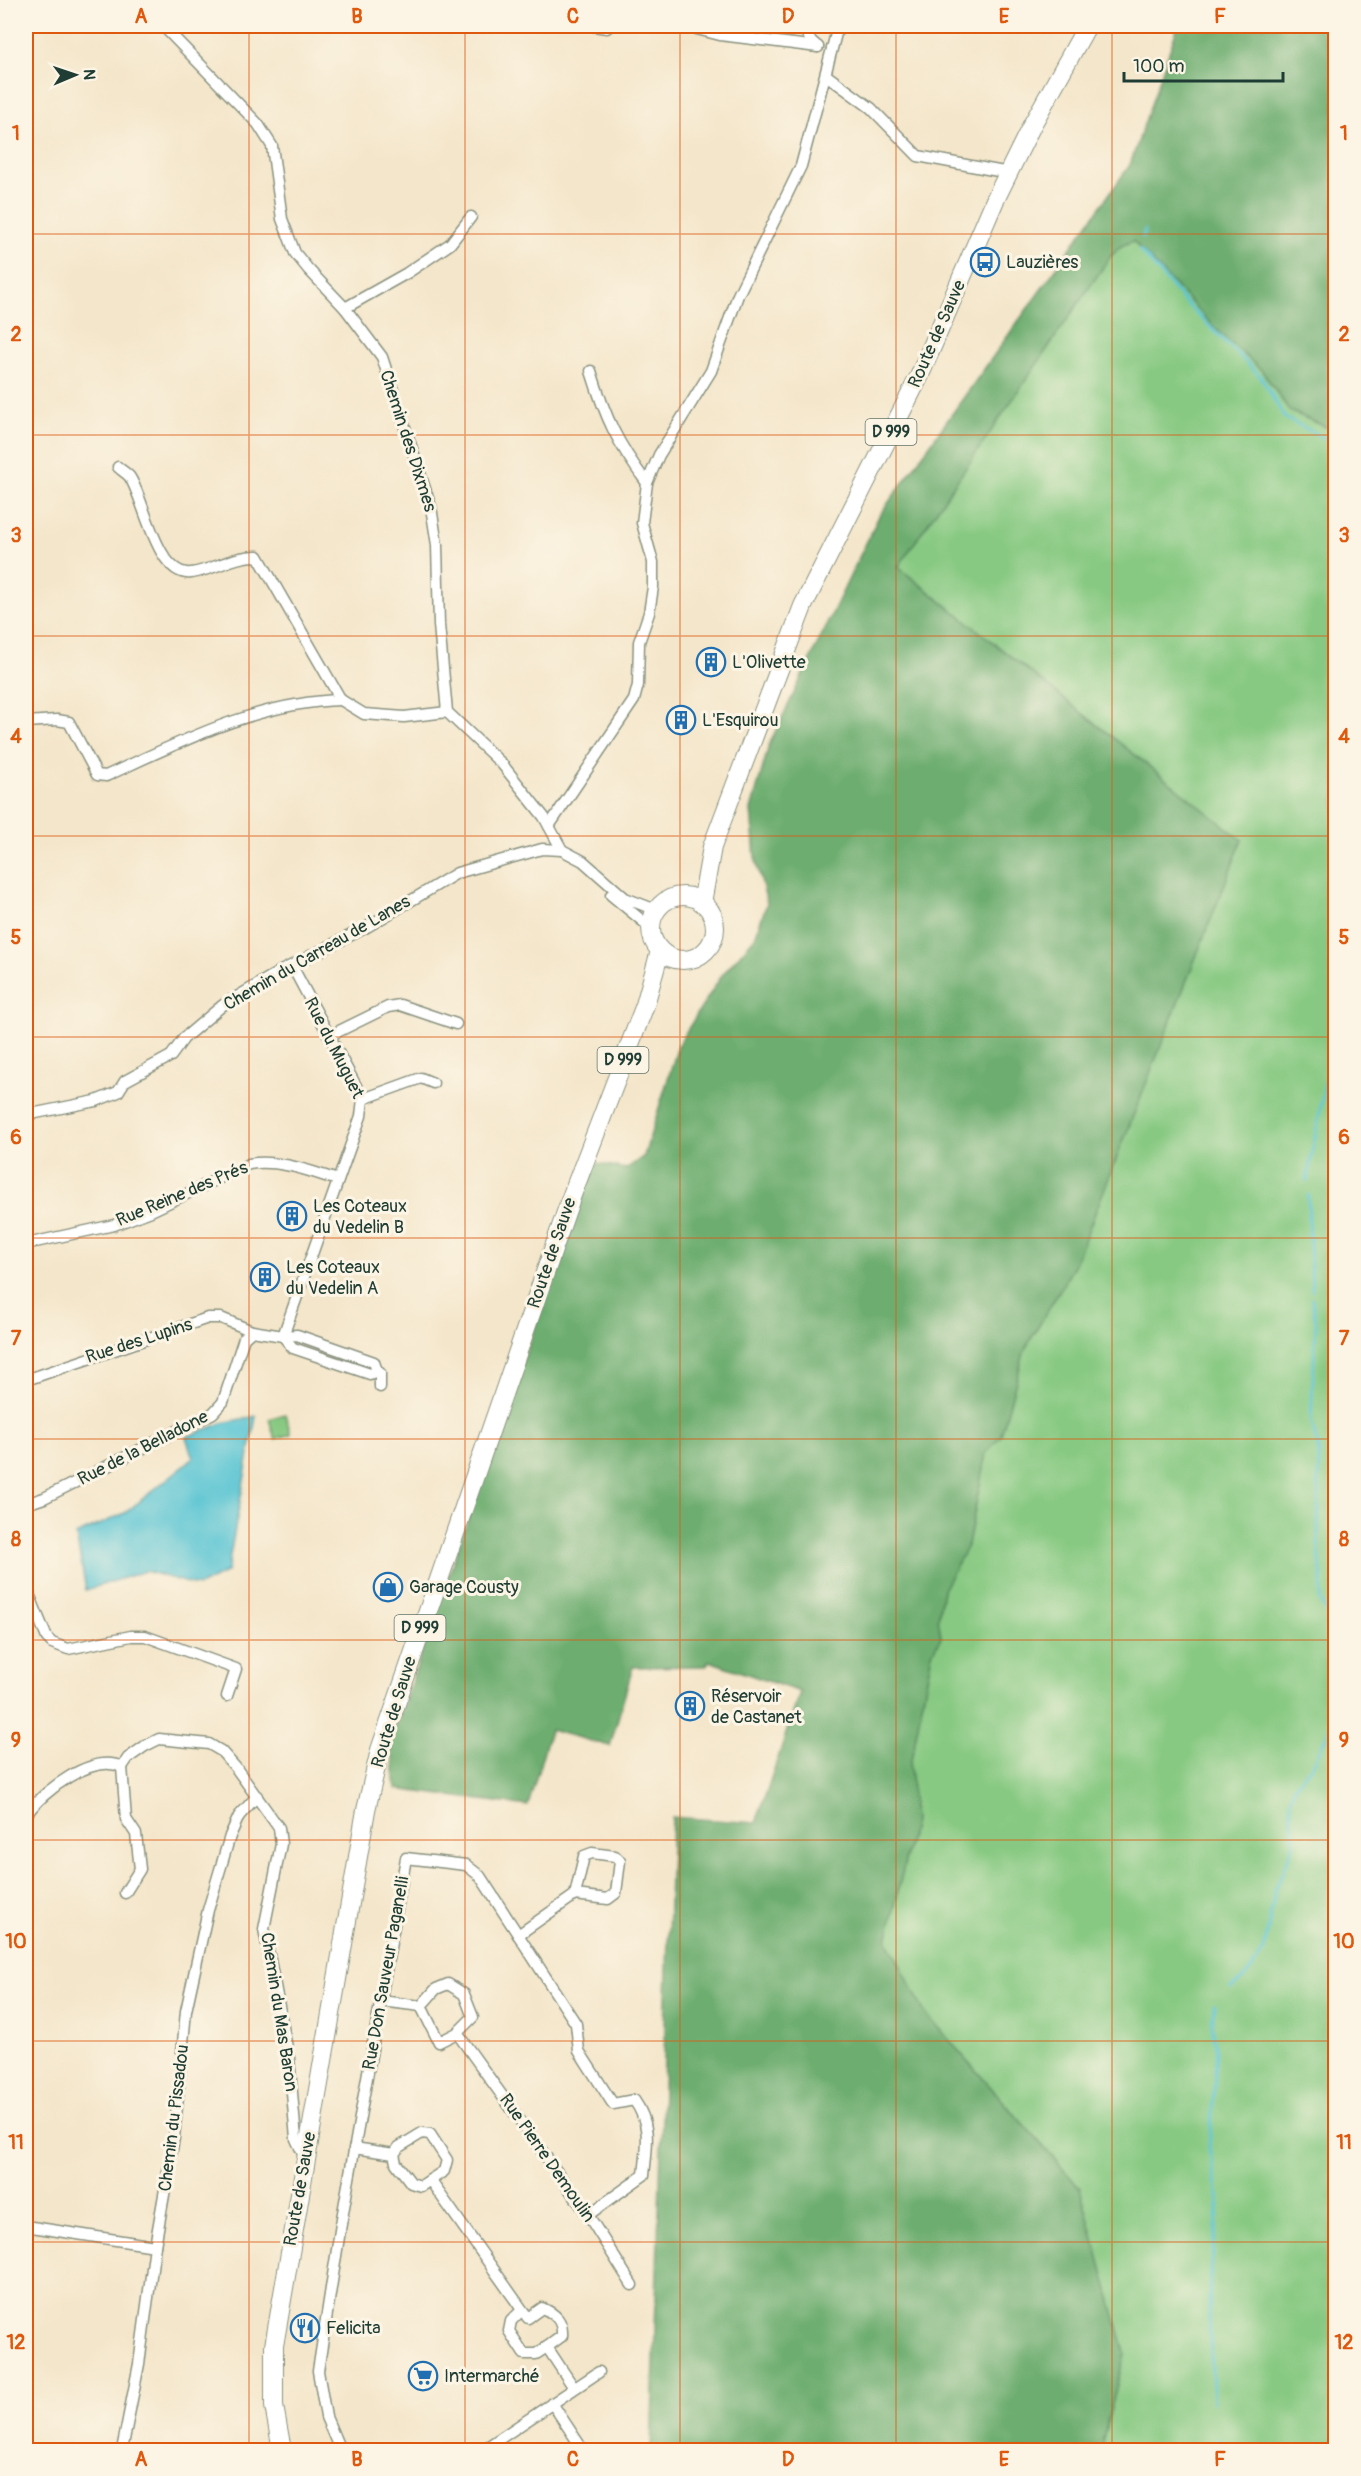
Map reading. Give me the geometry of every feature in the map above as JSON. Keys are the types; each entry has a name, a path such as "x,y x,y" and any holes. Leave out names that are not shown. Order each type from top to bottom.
{"main road":[{"name":"Route de Sauve","path":"676,897 694,881 712,847 803,606 919,377 1032,125 1088,26"},
{"name":"Route de Sauve","path":"702,903 712,847"},
{"path":"676,897 694,898 702,903 714,919 715,930 712,941 699,957 678,960 660,951 652,937 651,928 656,910 676,897"},
{"name":"Route de Sauve","path":"282,2451 274,2406 274,2346 366,1810 380,1750 572,1195 645,1005 660,951"},
{"name":"Route de Sauve","path":"645,1005 678,960"}],"street":[{"name":"Chemin des Dixmes","path":"163,26 258,123 272,146 282,219 295,253 345,308 382,357 431,507 437,545 439,626 447,712"},
{"path":"594,26 607,28 609,26"},
{"path":"685,26 720,34 834,50"},
{"path":"803,26 811,41 818,47"},
{"path":"549,826 634,700 638,685 639,642 649,613 653,587 653,562 642,523 647,483 659,455 711,371 738,295 801,166 834,50 838,26"},
{"path":"826,75 871,108 918,156 1009,173"},
{"path":"345,308 407,273 450,244 471,217"},
{"path":"591,371 606,419 623,452 647,483"},
{"path":"118,467 129,477 156,540 166,558 178,570 191,573 243,556 258,556 341,700 364,714 404,717 447,712 502,764 530,798 562,850 584,861 613,897 651,928"},
{"path":"26,722 57,720 69,722 97,775 106,776 222,726 311,701 341,700"},
{"name":"Chemin du Carreau de Lanes","path":"26,1115 96,1101 118,1092 125,1081 171,1056 184,1038 223,1005 367,927 457,873 542,849 562,850"},
{"path":"595,873 625,898 656,910"},
{"name":"Rue du Muguet","path":"283,1336 361,1116 363,1099 292,966"},
{"path":"329,1036 388,1007 400,1005 456,1024"},
{"path":"363,1099 421,1078 433,1083"},
{"name":"Rue Reine des Prés","path":"26,1244 114,1225 199,1190 226,1173 249,1164 265,1161 285,1164 338,1180"},
{"name":"Rue des Lupins","path":"26,1380 208,1318 221,1318 252,1331"},
{"path":"252,1331 283,1336 297,1335 374,1362 380,1373 380,1387"},
{"name":"Rue de la Belladone","path":"26,1504 44,1498 213,1413 223,1402 244,1338 252,1331"},
{"path":"26,1587 47,1638 52,1643 68,1649 131,1636 145,1636 236,1669 227,1696"},
{"name":"Chemin du Mas Baron","path":"122,1767 128,1758 159,1739 209,1744 221,1751 279,1828 281,1844 264,1929 289,2058 296,2139 305,2159"},
{"path":"26,1815 37,1800 70,1776 106,1762 122,1767 126,1819 136,1833 140,1869 125,1893"},
{"name":"Chemin du Pissadou","path":"122,2451 139,2364 155,2246 174,2138 186,2011 208,1910 230,1836 239,1816 257,1796"},
{"path":"518,1935 575,1896 608,1899 616,1893 620,1861 615,1856 592,1853 584,1856 575,1896"},
{"name":"Rue Don Sauveur Paganelli","path":"340,2451 326,2417 318,2371 354,2148 406,1858 466,1865 480,1876 576,2024 579,2051 613,2104 634,2100 643,2112 648,2136 644,2175 588,2215"},
{"path":"448,1984 464,1994 473,2017 457,2033 439,2042 421,2006 436,1989 448,1984"},
{"path":"381,2001 421,2006"},
{"name":"Rue Pierre Demoulin","path":"457,2033 588,2215 632,2285"},
{"path":"422,2133 430,2134 447,2160 444,2171 430,2180 421,2186 411,2183 396,2163 394,2154 399,2147 422,2133"},
{"path":"354,2148 394,2154"},
{"path":"430,2180 528,2318 542,2308 555,2313 563,2327 562,2336 536,2354 524,2354 508,2331 511,2320 522,2310"},
{"path":"26,2233 32,2227 155,2246"},
{"path":"547,2347 574,2388"},
{"path":"483,2451 599,2372"},
{"path":"552,2403 583,2451"}],"green space":[{"path":"1178,26 1335,26 1335,435 1328,428 1290,411 1262,371 1217,330 1133,241 1121,246 1110,257 898,567 1242,840 1074,1266 1025,1349 1001,1435 986,1453 968,1544 943,1590 938,1618 941,1637 932,1653 910,1765 914,1821 887,1940 925,2013 1080,2188 1125,2353 1100,2450 651,2450 672,1817 756,1823 800,1692 709,1661 706,1666 633,1667 610,1746 550,1730 528,1806 396,1789 391,1741 592,1162 626,1169 644,1156 679,1043 722,975 755,937 767,903 755,857 751,810 769,745 879,516 1130,165"},
{"path":"1133,241 1217,330 1262,371 1289,411 1328,428 1335,435 1335,2450 1100,2450 1125,2353 1080,2188 925,2013 887,1940 914,1821 910,1765 932,1653 941,1637 938,1618 943,1590 968,1544 986,1453 1001,1435 1025,1349 1074,1266 1242,840 898,567 1110,257 1121,246"},
{"path":"285,1414 291,1434 275,1439 269,1419"}],"water":[{"path":"256,1416 227,1572 199,1586 145,1571 86,1590 76,1535 125,1513 193,1458 186,1437 222,1423"}],"waterway":[{"path":"1143,237 1145,230"},
{"path":"1140,250 1185,302 1261,377 1285,418 1325,438 1336,447"},
{"path":"1307,1181 1336,1024"},
{"path":"1308,1195 1312,1291"},
{"path":"1312,1299 1316,1323 1311,1419 1319,1453 1318,1539 1322,1581 1320,1600 1328,1616 1336,1622"},
{"path":"1231,1988 1246,1977 1264,1950 1275,1891 1294,1843 1290,1801 1294,1787 1314,1763 1336,1714"},
{"path":"1214,2005 1212,2027 1217,2051 1209,2148 1219,2202 1210,2278 1209,2317 1214,2403"},
{"path":"1219,2438 1224,2450"}],"place":[{"name":"Lauzières","path":"985,262"},
{"name":"L'Olivette","path":"711,662"},
{"name":"L'Esquirou","path":"681,720"},
{"name":"Les Coteaux du Vedelin B","path":"292,1216"},
{"name":"Les Coteaux du Vedelin A","path":"265,1277"},
{"name":"Garage Cousty","path":"388,1587"},
{"name":"Réservoir de Castanet","path":"690,1706"},
{"name":"Felicita","path":"305,2328"},
{"name":"Intermarché","path":"423,2376"}]}
